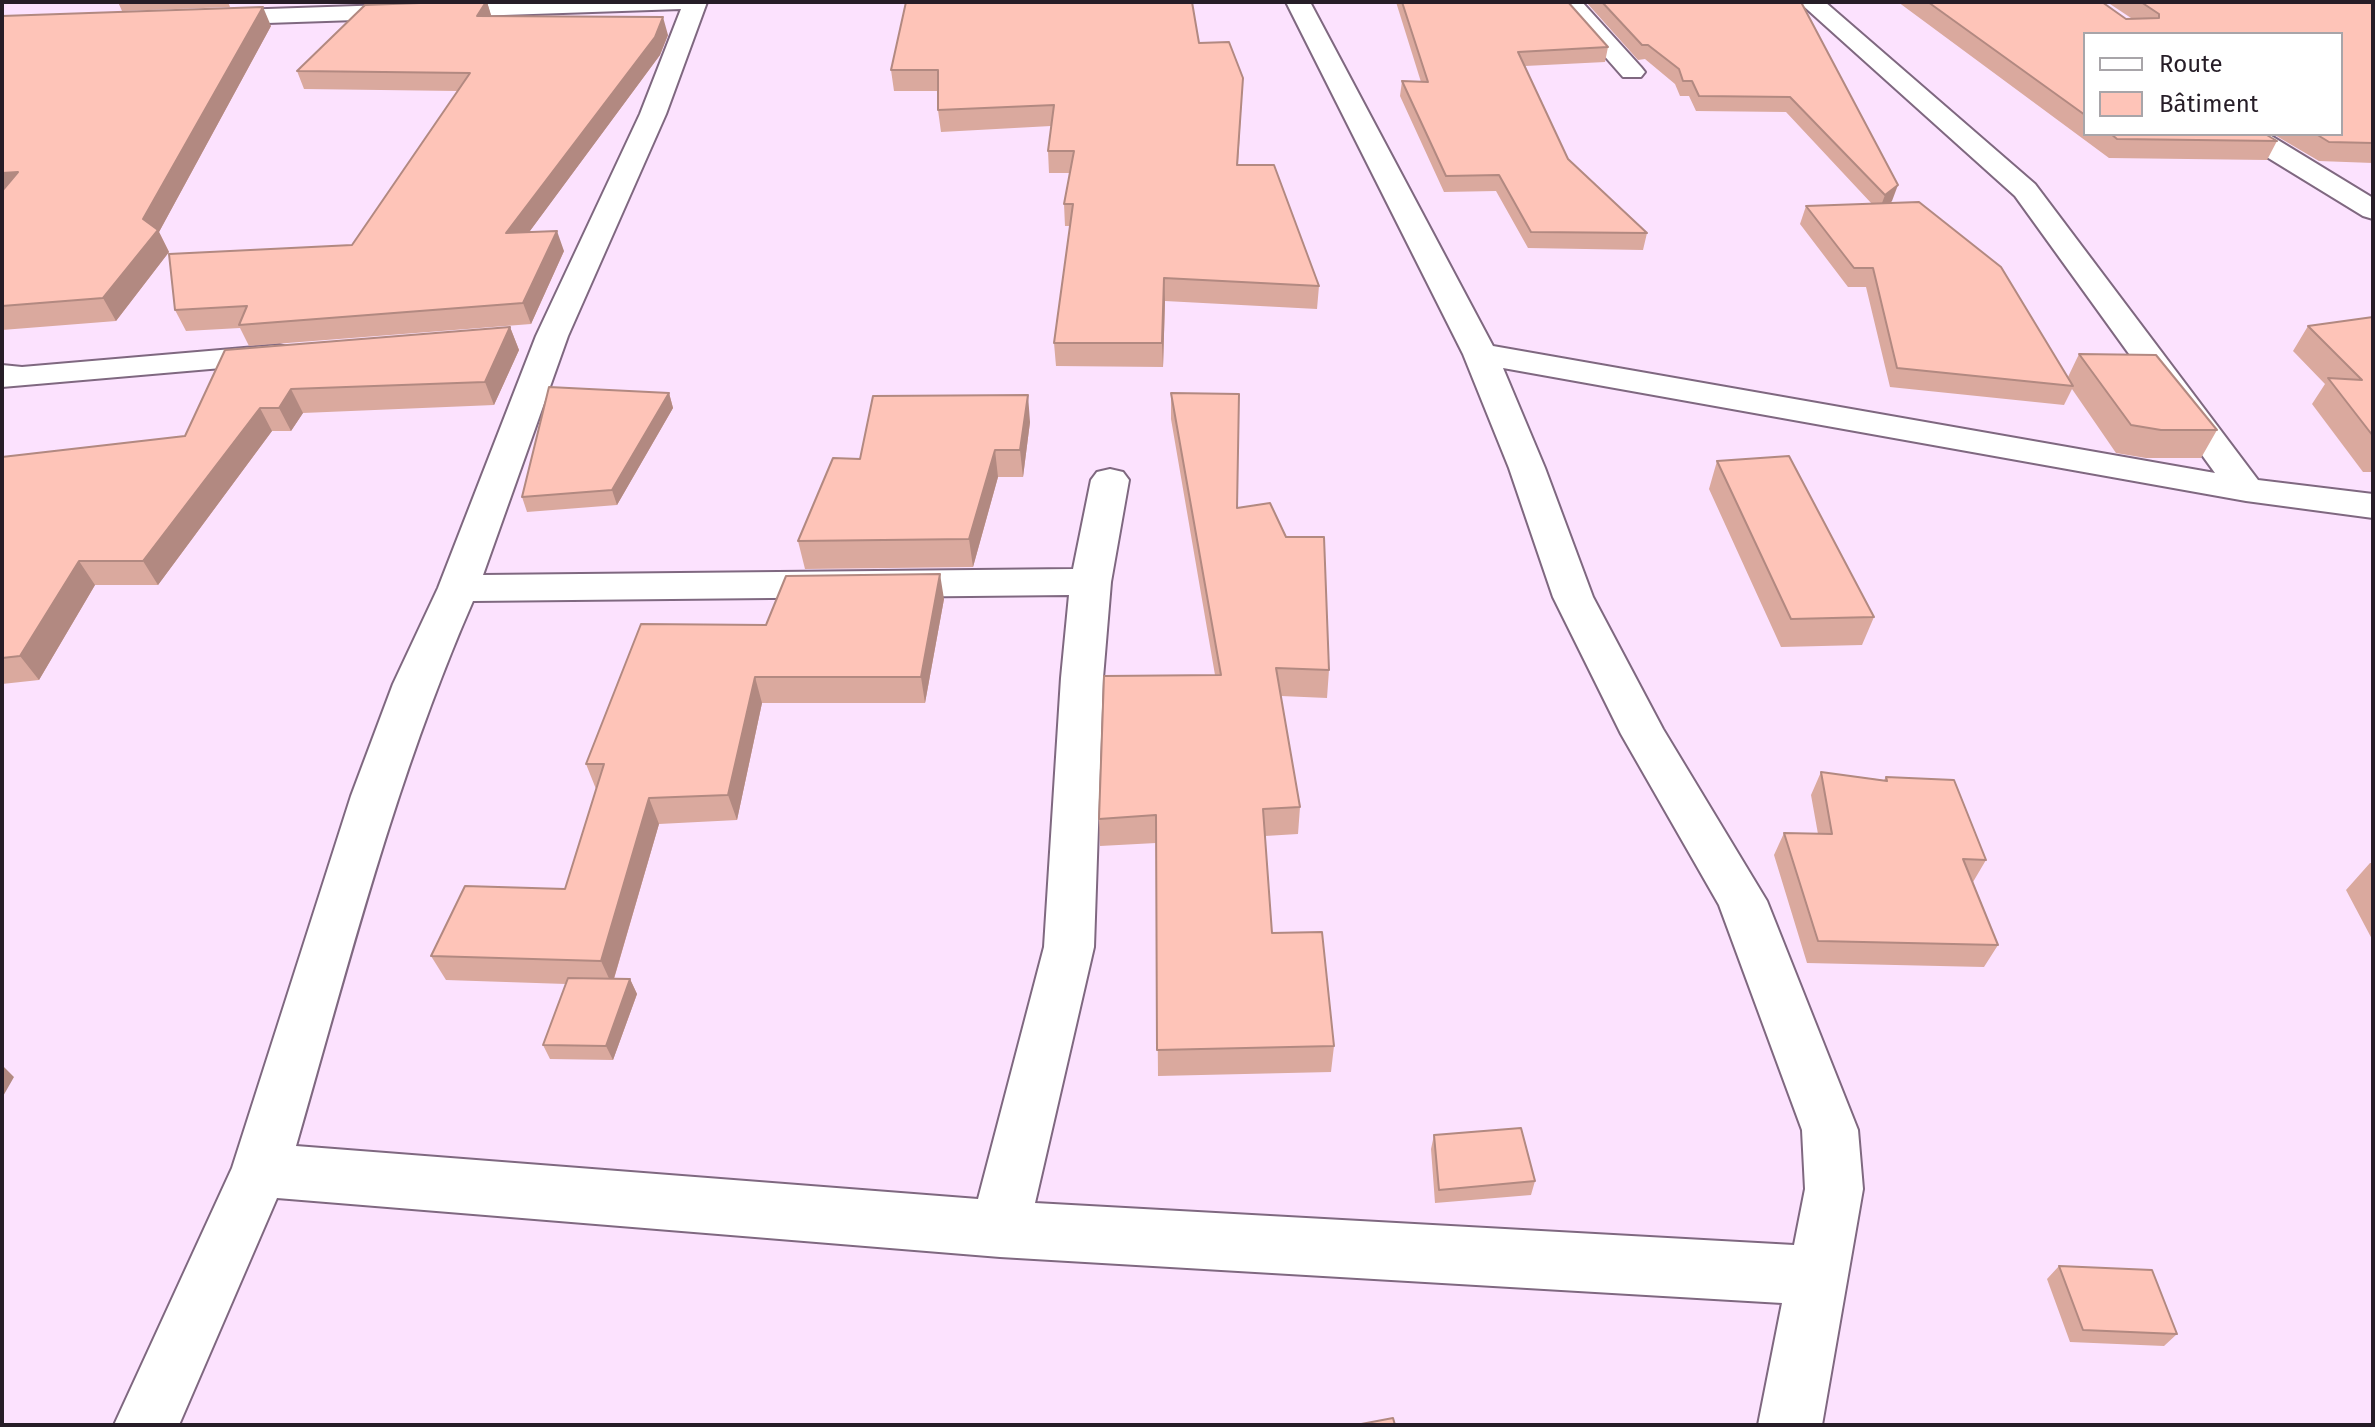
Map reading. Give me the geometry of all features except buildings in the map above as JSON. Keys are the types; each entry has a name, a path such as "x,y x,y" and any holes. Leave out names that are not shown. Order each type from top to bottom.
{"street":[{"path":"177,19 687,2"},
{"path":"146,1425 260,1170 374,796 415,684 458,588 535,336 653,114 695,2"},
{"path":"1298,2 1390,186 1480,354 1527,468 1573,597 1643,734 1742,901 1830,1130 1834,1189 1790,1425"},
{"path":"1569,2 1632,72"},
{"path":"1811,2 2025,190 2246,490"},
{"path":"2252,136 2373,210"},
{"path":"5,377 317,352"},
{"path":"1480,354 2246,490 2373,506"},
{"path":"1000,1229 1069,947 1082,678 1091,582 1110,480"},
{"path":"458,588 1091,582"},
{"path":"260,1170 1000,1229 1816,1276"}]}
